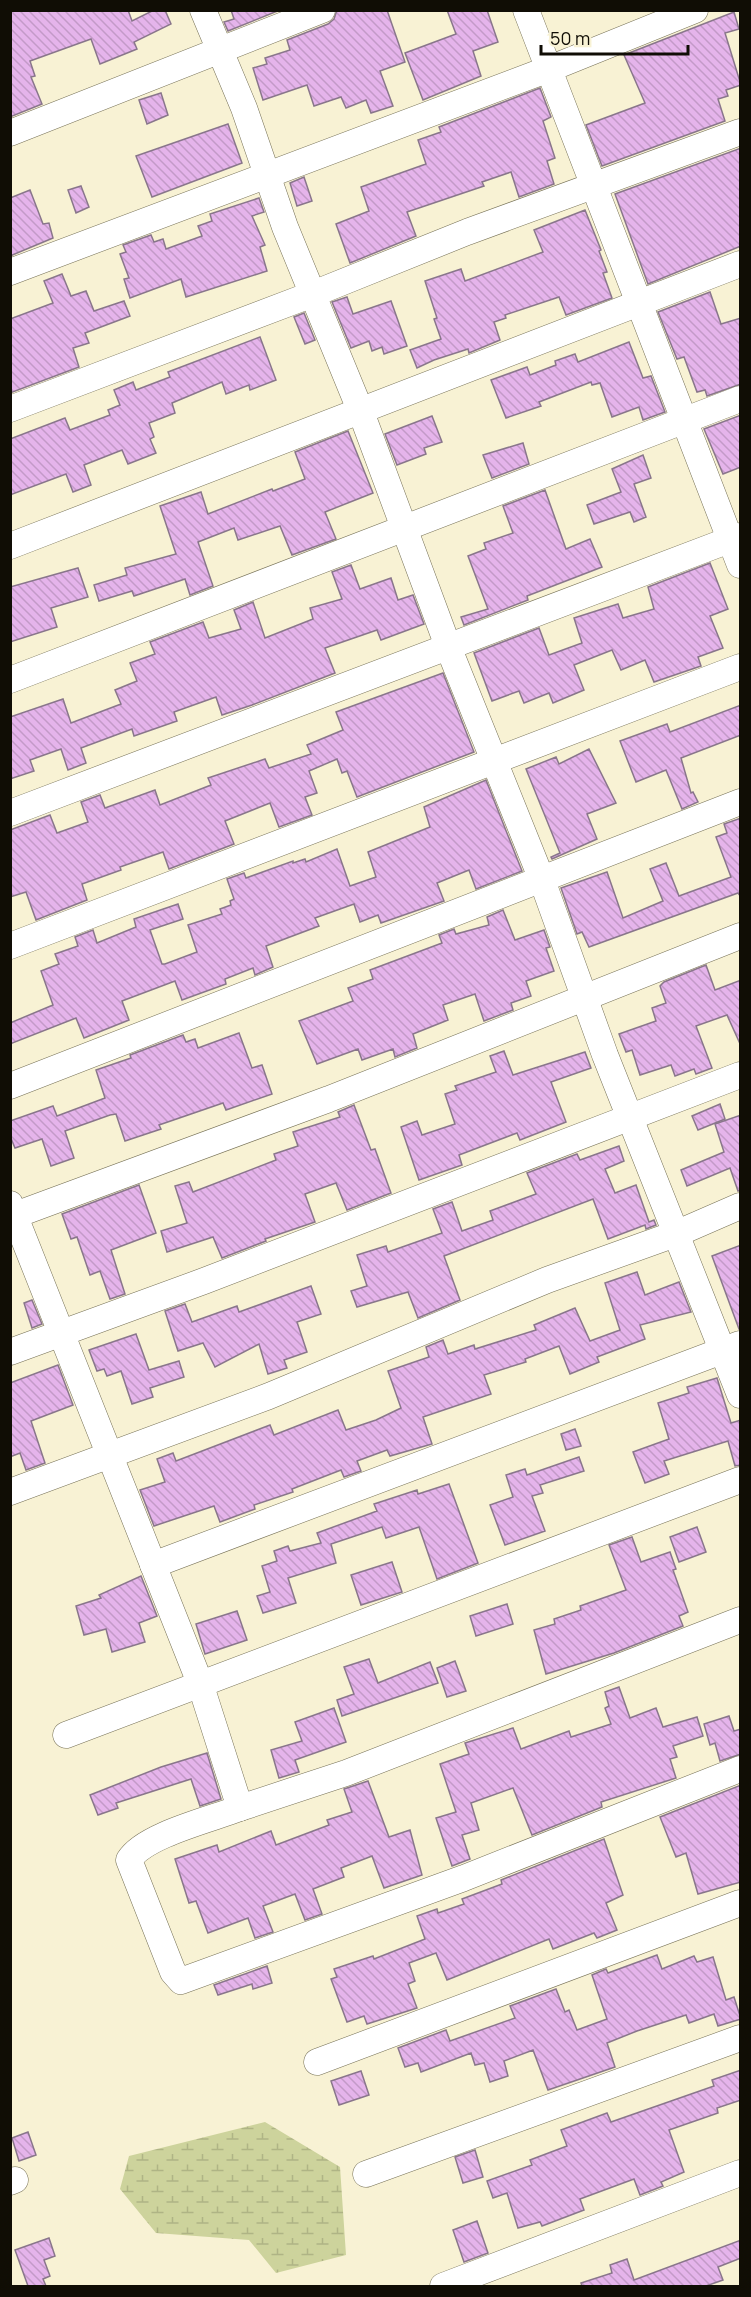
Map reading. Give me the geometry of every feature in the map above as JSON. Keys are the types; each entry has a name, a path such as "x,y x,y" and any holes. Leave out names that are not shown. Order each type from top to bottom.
{"street":[{"path":"203,10 361,412 448,649 542,880 583,998 630,1117 678,1233 732,1348 741,1395"},
{"path":"10,133 322,10"},
{"path":"526,10 685,421 736,538 741,565"},
{"path":"10,272 549,69 695,10"},
{"path":"10,409 313,294 467,232 594,188 741,132"},
{"path":"10,546 741,264"},
{"path":"10,680 741,399"},
{"path":"10,813 736,538"},
{"path":"10,946 741,667"},
{"path":"10,1086 741,802"},
{"path":"240,1808 200,1683 12,1212 329,1099 741,936"},
{"path":"10,1352 741,1075"},
{"path":"10,1492 269,1396 547,1280 678,1233 741,1206"},
{"path":"153,1565 732,1348"},
{"path":"66,1736 200,1683 741,1480"},
{"path":"741,1620 346,1773 240,1808 150,1842 135,1851 129,1860 173,1972 180,1981 464,1878 741,1769"},
{"path":"317,2062 741,1903"},
{"path":"366,2174 741,2038"},
{"path":"443,2286 741,2173"}],"green space":[{"path":"265,2122 340,2167 346,2255 276,2273 249,2240 156,2233 120,2189 129,2156"}],"building":[{"path":"10,10 128,10 132,21 154,10 165,10 171,24 134,42 137,49 100,64 91,39 30,61 35,76 31,77 42,104 10,117"},
{"path":"231,10 280,10 228,31 224,22 234,19"},
{"path":"337,10 387,10 405,62 380,71 393,106 371,113 366,100 346,108 341,97 314,106 307,85 263,100 253,68 267,64 265,58 290,50 287,40 328,24 334,19"},
{"path":"447,10 487,10 498,42 473,51 481,76 423,100 405,53 456,34"},
{"path":"734,12 739,29 725,33 741,85 726,90 728,96 718,99 725,121 602,166 586,125 645,103 624,55"},
{"path":"540,88 551,117 543,121 555,158 547,161 554,184 519,197 511,172 482,182 484,186 407,212 416,236 350,263 336,224 369,211 361,187 426,164 418,140 441,132 439,127"},
{"path":"161,93 168,115 147,124 139,100"},
{"path":"228,124 242,163 152,197 136,156"},
{"path":"741,148 741,246 648,284 615,194"},
{"path":"304,177 312,201 297,206 290,183"},
{"path":"81,186 89,207 76,213 68,190"},
{"path":"30,190 43,224 49,223 53,238 10,256 10,198"},
{"path":"259,198 264,212 252,216 265,245 260,247 267,271 186,297 181,279 130,298 124,279 129,278 120,254 126,252 123,245 151,235 154,242 163,239 166,249 202,236 198,226 212,221 210,214"},
{"path":"585,210 601,250 599,251 607,272 603,273 612,298 566,315 559,297 505,315 506,318 494,322 500,340 469,353 468,349 417,368 410,350 441,339 425,281 461,269 465,281 543,252 534,230"},
{"path":"62,274 71,296 86,291 94,311 124,301 130,316 85,333 89,343 73,348 79,367 10,393 10,319 53,303 44,281"},
{"path":"710,292 721,324 741,318 741,384 707,396 705,390 697,392 684,357 677,359 658,312"},
{"path":"347,297 353,314 391,301 407,346 384,354 382,347 372,351 369,341 351,348 332,302"},
{"path":"304,313 315,340 305,344 294,317"},
{"path":"260,337 276,380 250,390 249,385 226,394 222,382 172,403 175,413 149,423 154,437 150,439 156,453 128,464 122,450 84,465 91,485 73,492 66,474 10,495 10,439 65,418 70,430 110,415 108,410 120,405 114,390 133,382 136,390 170,377 168,372"},
{"path":"629,342 643,378 651,376 665,412 643,420 639,407 612,417 600,383 592,385 591,382 539,402 541,406 506,418 491,380 527,367 530,375 556,365 555,361 575,354 578,362"},
{"path":"741,415 741,467 723,474 704,429"},
{"path":"432,416 442,442 424,448 426,454 397,465 385,434"},
{"path":"348,431 373,493 325,512 336,539 292,555 280,526 238,540 234,528 198,542 213,586 190,595 185,579 134,596 132,591 99,601 94,585 127,575 125,568 176,554 160,506 201,492 208,514 305,479 295,452"},
{"path":"523,443 529,464 492,478 483,455"},
{"path":"643,455 651,478 634,484 646,517 634,522 630,512 594,524 587,505 621,492 612,469"},
{"path":"545,490 566,549 590,539 602,567 527,596 528,600 464,625 461,617 488,609 468,556 486,549 484,543 513,533 503,506"},
{"path":"710,563 728,609 710,616 723,648 698,657 701,666 654,682 645,660 621,670 612,650 574,665 584,690 553,703 549,693 524,703 519,691 492,701 474,653 539,628 549,655 582,643 574,618 618,604 623,618 654,609 648,587"},
{"path":"351,565 360,589 391,578 398,600 413,595 424,624 381,640 377,630 325,648 335,673 252,705 222,715 216,697 174,712 177,721 134,736 132,729 81,748 86,763 68,770 61,749 30,760 34,771 10,779 10,717 63,699 71,723 121,704 115,690 137,681 130,663 155,654 150,642 203,622 209,638 241,629 234,610 253,602 265,638 313,619 310,608 342,599 332,572"},
{"path":"78,568 88,597 51,608 57,627 10,642 10,587"},
{"path":"443,673 474,752 357,797 347,771 342,773 337,759 309,771 317,793 305,797 312,815 279,827 270,803 225,821 234,844 169,869 163,852 120,867 121,870 82,884 87,900 36,920 26,892 10,897 10,830 50,815 57,833 88,822 81,802 100,795 105,808 155,790 160,805 211,785 208,778 265,759 269,768 311,754 307,745 343,730 336,712"},
{"path":"741,705 741,735 681,758 691,793 693,792 698,802 682,809 666,770 636,782 620,741 667,724 670,732"},
{"path":"589,749 616,803 587,814 597,839 552,859 551,857 560,853 526,769 556,757 559,764"},
{"path":"486,780 522,871 476,889 469,870 437,883 444,901 381,923 378,915 360,922 354,904 315,918 319,926 266,946 273,967 255,975 253,968 225,979 226,984 182,1000 175,981 122,1001 129,1020 84,1038 76,1018 10,1044 10,1023 53,1005 41,971 59,964 55,954 78,946 75,937 93,930 97,943 136,927 134,919 178,904 183,919 150,930 162,964 197,952 188,925 222,914 220,909 231,905 230,901 234,899 227,879 244,873 246,878 293,861 293,863 305,859 306,862 337,849 350,886 376,877 368,852 430,827 424,807"},
{"path":"741,818 741,897 738,893 589,947 582,932 577,934 561,888 607,872 623,918 663,901 650,869 666,863 679,896 731,877 716,837 727,833 724,824"},
{"path":"503,910 515,940 544,930 550,947 546,948 554,971 526,981 531,996 511,1003 513,1010 484,1021 475,994 443,1005 448,1020 413,1034 417,1048 395,1057 393,1049 362,1060 358,1049 317,1064 299,1021 353,1001 348,988 373,979 370,970 442,943 439,935 454,929 456,934 489,925 487,917"},
{"path":"706,965 715,990 741,980 741,1046 727,1015 696,1026 712,1068 696,1074 694,1069 675,1076 671,1065 640,1075 632,1050 626,1052 619,1034 656,1021 652,1008 666,1003 660,986 664,982"},
{"path":"239,1033 252,1068 262,1065 272,1094 226,1110 223,1103 159,1125 161,1129 125,1141 116,1114 110,1115 65,1131 74,1158 51,1166 42,1139 15,1148 10,1136 10,1121 53,1106 57,1116 105,1098 96,1070 131,1058 130,1055 183,1035 186,1042 195,1039 198,1048"},
{"path":"504,1051 513,1075 585,1052 591,1068 551,1082 566,1122 520,1140 517,1133 459,1155 462,1165 419,1180 401,1127 417,1121 422,1135 455,1124 445,1094 457,1090 455,1086 496,1072 490,1056"},
{"path":"720,1104 725,1119 698,1130 692,1116"},
{"path":"354,1105 371,1150 375,1149 391,1193 347,1210 336,1183 305,1194 315,1222 265,1239 266,1241 222,1258 213,1237 167,1252 161,1231 187,1223 175,1186 189,1182 193,1192 276,1160 274,1154 298,1146 293,1132 340,1117 338,1112"},
{"path":"741,1115 741,1190 738,1191 730,1168 687,1186 681,1170 724,1152 715,1124"},
{"path":"619,1146 624,1161 605,1169 615,1193 636,1185 649,1222 654,1220 656,1225 646,1229 645,1225 608,1239 593,1199 444,1256 460,1300 418,1318 408,1292 357,1307 351,1291 367,1286 357,1255 386,1246 388,1252 442,1233 433,1209 452,1202 462,1231 493,1220 490,1211 536,1194 527,1173 577,1154 580,1160"},
{"path":"139,1185 156,1233 111,1250 125,1294 110,1299 100,1271 90,1275 77,1237 71,1239 62,1214"},
{"path":"741,1245 741,1329 739,1329 712,1256"},
{"path":"637,1272 645,1295 679,1282 691,1312 640,1325 645,1339 597,1357 599,1362 570,1374 559,1346 525,1359 526,1362 484,1375 491,1394 423,1417 432,1444 390,1456 387,1450 357,1461 361,1471 344,1477 341,1470 292,1489 293,1492 254,1505 255,1509 220,1522 214,1506 154,1526 140,1490 165,1482 157,1459 173,1453 176,1461 270,1425 274,1435 338,1410 346,1430 376,1420 401,1408 388,1371 429,1357 426,1347 443,1340 448,1354 474,1345 475,1349 536,1330 534,1325 575,1308 590,1341 620,1330 605,1283"},
{"path":"311,1286 321,1314 297,1322 307,1352 284,1360 287,1368 268,1374 259,1344 215,1367 203,1343 178,1351 165,1311 185,1304 192,1322 237,1306 239,1312"},
{"path":"32,1300 42,1324 32,1328 24,1303"},
{"path":"136,1334 149,1370 179,1361 184,1377 150,1388 153,1397 132,1404 121,1371 107,1376 104,1369 97,1371 89,1350"},
{"path":"58,1365 73,1405 31,1421 45,1463 26,1470 20,1453 10,1457 10,1383"},
{"path":"717,1378 731,1423 741,1420 741,1465 735,1466 728,1441 664,1461 669,1474 645,1483 633,1452 669,1439 658,1403 689,1393 687,1387"},
{"path":"575,1429 581,1446 566,1450 561,1434"},
{"path":"579,1457 584,1471 540,1485 543,1493 532,1496 545,1531 505,1545 490,1505 513,1497 506,1475 525,1469 527,1475"},
{"path":"449,1484 478,1563 437,1579 419,1527 386,1538 382,1527 331,1544 336,1563 288,1578 296,1603 263,1613 257,1596 270,1592 262,1566 277,1561 274,1551 288,1546 290,1551 321,1543 317,1533 377,1511 374,1504 417,1490 418,1494"},
{"path":"697,1527 706,1552 679,1562 670,1537"},
{"path":"632,1537 641,1562 670,1552 676,1569 673,1570 688,1612 679,1616 683,1626 614,1653 546,1674 534,1630 555,1624 554,1619 581,1610 580,1606 626,1590 609,1545"},
{"path":"392,1562 402,1592 361,1605 351,1575"},
{"path":"141,1576 157,1616 139,1623 145,1642 112,1652 106,1629 84,1635 76,1606 101,1598 99,1595"},
{"path":"507,1604 513,1624 476,1636 470,1616"},
{"path":"237,1611 247,1640 205,1654 196,1624"},
{"path":"369,1659 378,1683 430,1662 438,1683 342,1716 337,1700 354,1694 344,1667"},
{"path":"455,1661 466,1691 447,1697 437,1668"},
{"path":"619,1687 630,1718 656,1708 663,1727 697,1717 703,1736 673,1746 677,1757 670,1759 676,1778 601,1802 602,1807 532,1835 513,1788 471,1803 479,1830 462,1835 470,1859 452,1866 436,1818 456,1812 440,1764 469,1754 465,1743 513,1728 521,1749 569,1731 571,1737 611,1724 605,1708 609,1706 605,1692"},
{"path":"334,1708 346,1742 295,1760 299,1772 279,1778 271,1750 302,1741 295,1722"},
{"path":"729,1716 734,1731 741,1729 741,1754 720,1761 715,1743 710,1745 704,1724"},
{"path":"207,1753 221,1799 200,1806 191,1779 116,1803 118,1808 98,1815 90,1795 161,1767"},
{"path":"368,1781 389,1837 410,1830 422,1875 384,1888 372,1856 341,1868 344,1877 313,1889 322,1914 305,1920 295,1894 263,1906 273,1932 255,1938 248,1918 208,1933 196,1901 189,1903 175,1859 217,1845 219,1852 271,1831 276,1845 329,1825 327,1820 352,1812 344,1789"},
{"path":"741,1785 741,1882 698,1894 686,1853 676,1857 660,1817"},
{"path":"604,1839 623,1895 606,1903 617,1930 597,1938 594,1933 553,1949 549,1939 447,1980 436,1953 409,1963 415,1981 408,1984 417,2008 367,2024 364,2016 347,2022 331,1979 337,1977 334,1969 373,1956 374,1959 425,1939 417,1916 437,1909 438,1913 464,1904 462,1899 502,1884 501,1880"},
{"path":"657,1955 662,1969 694,1956 697,1962 713,1957 726,2000 734,1997 741,2019 718,2026 714,2014 689,2023 686,2015 637,2031 607,2043 615,2067 548,2090 533,2050 504,2061 508,2076 490,2082 484,2063 475,2065 471,2053 421,2072 418,2063 405,2067 398,2048 446,2030 450,2041 515,2018 510,2006 556,1989 565,2012 569,2010 577,2030 607,2019 592,1975 606,1969 608,1973"},
{"path":"267,1966 272,1983 253,1989 252,1984 218,1995 214,1985"},
{"path":"741,2070 741,2100 717,2108 718,2113 669,2130 684,2172 661,2182 663,2186 640,2195 634,2179 580,2199 584,2210 542,2226 540,2222 518,2228 507,2193 493,2198 487,2181 532,2165 530,2160 567,2146 561,2130 607,2113 611,2122 714,2086 712,2080"},
{"path":"361,2071 369,2095 339,2105 331,2081"},
{"path":"28,2132 36,2155 19,2161 12,2138"},
{"path":"475,2150 483,2177 463,2183 455,2157"},
{"path":"477,2221 488,2253 464,2262 453,2230"},
{"path":"49,2238 55,2256 44,2260 50,2276 43,2279 46,2286 28,2286 15,2250"},
{"path":"741,2240 741,2258 718,2267 723,2280 706,2286 582,2286 581,2283 612,2273 610,2265 627,2259 634,2280"}]}
